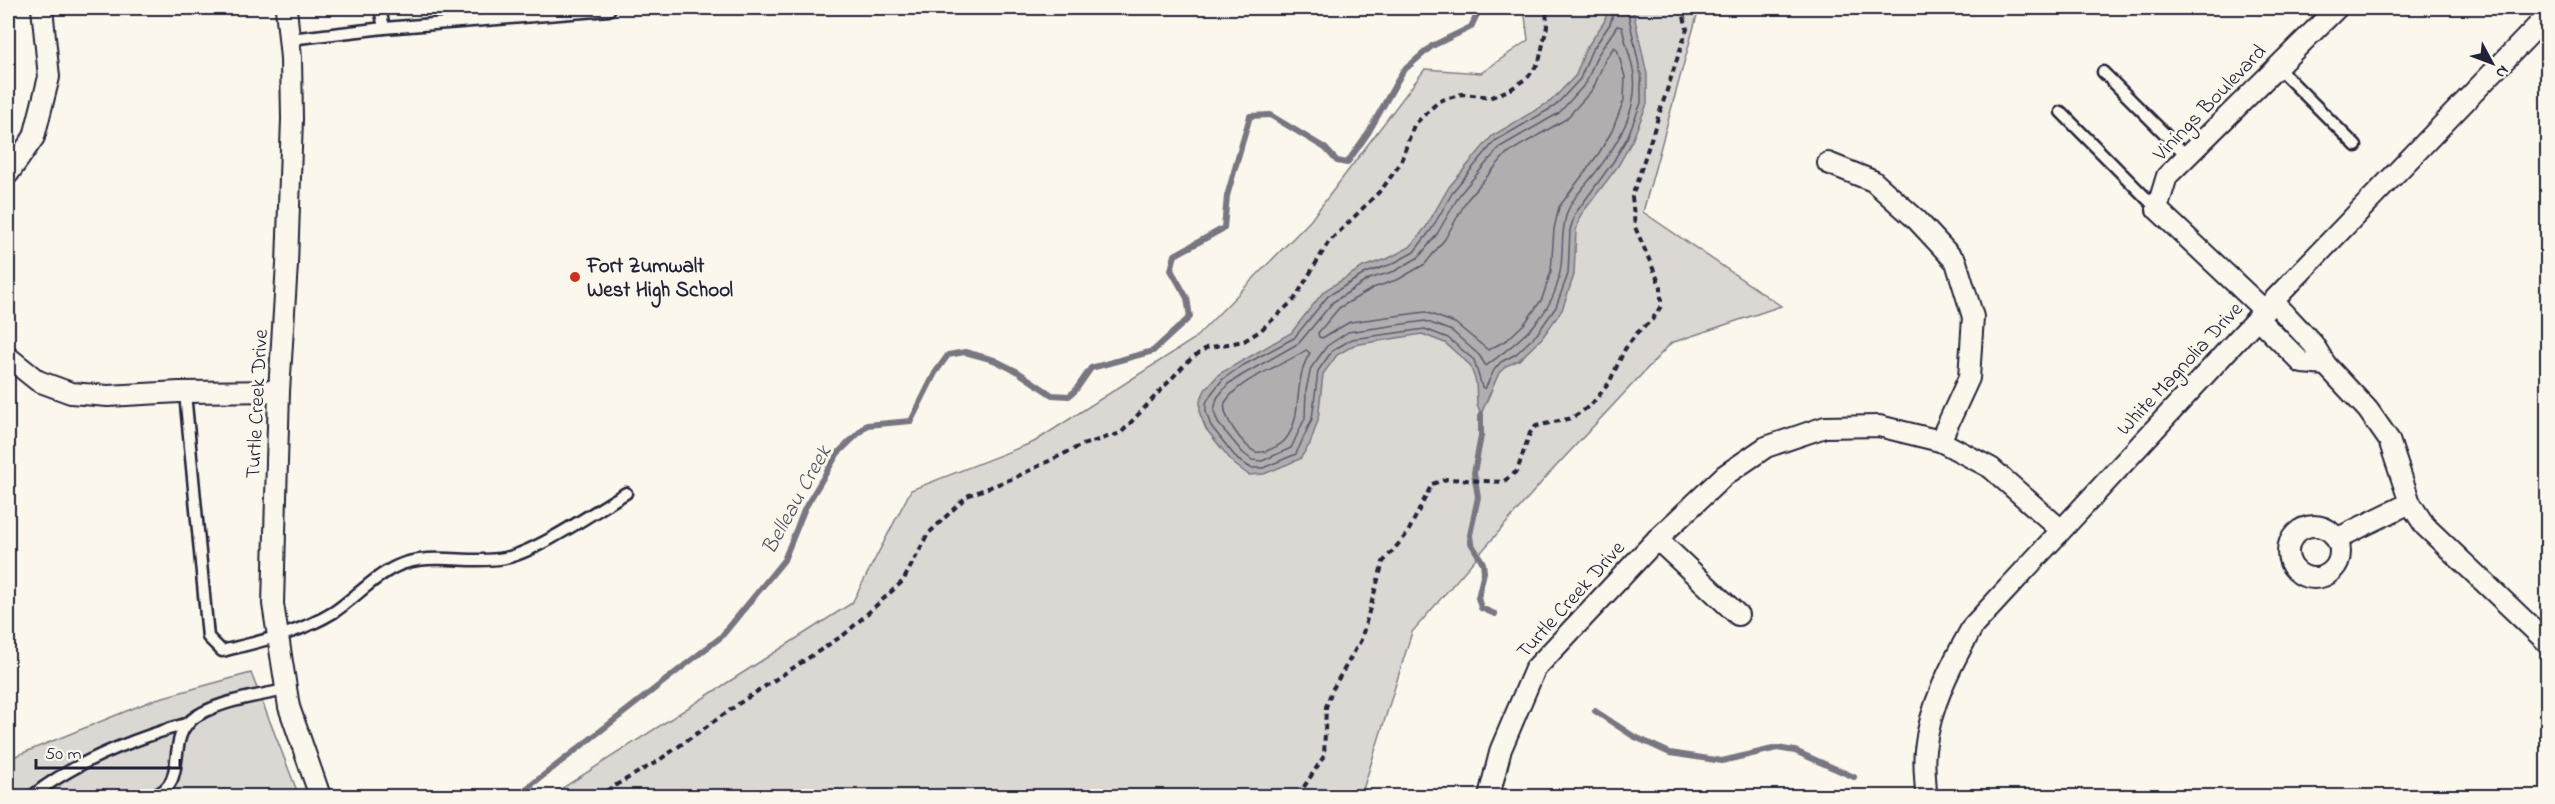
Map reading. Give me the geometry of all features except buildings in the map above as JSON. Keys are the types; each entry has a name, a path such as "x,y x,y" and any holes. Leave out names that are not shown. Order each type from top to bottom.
{"street":[{"path":"8,174 34,137 50,77 42,8"},
{"name":"Turtle Creek Drive","path":"286,8 290,39 292,119 287,264 279,391 273,604 285,690 302,750 320,796"},
{"name":"Vinings Boulevard","path":"2157,209 2167,176 2337,8"},
{"name":"White Magnolia Drive","path":"1926,796 1925,751 1934,708 1956,655 1973,626 2060,529 2265,310 2547,15"},
{"path":"1828,163 1873,182 1917,220 1956,262 1973,317 1969,378 1940,441"},
{"path":"2157,209 2265,310 2302,363 2326,365 2368,410 2389,440 2410,503 2425,525 2547,643"},
{"path":"8,357 38,381 72,393 108,396 279,391"},
{"name":"Turtle Creek Drive","path":"1489,796 1501,749 1535,669 1657,539 1725,475 1766,447 1825,427 1880,426 1940,441 1991,468 2060,529"},
{"path":"2337,539 2410,503"},
{"name":"Turtle Creek Drive","path":"1657,539 1738,615"}],"lane":[{"path":"380,8 384,28"},
{"path":"290,39 384,28 609,10 608,8"},
{"path":"2276,66 2356,146"},
{"path":"2103,72 2187,156"},
{"path":"2061,112 2157,209"},
{"path":"186,393 208,637 222,651 277,637 312,624 335,611 397,566 423,559 504,558 524,552 626,493"},
{"path":"32,796 92,760 146,735 189,723 210,710 239,700 285,690"},
{"path":"153,796 171,784 177,770 178,743 189,723"}],"path":[{"path":"597,796 658,761 744,700 845,634 903,581 928,534 967,496 1014,478 1083,445 1121,433 1187,362 1206,348 1244,341 1260,331 1294,300 1328,243 1382,189 1400,164 1414,126 1439,101 1462,94 1492,97 1511,89 1528,77 1539,62 1547,26 1546,8"},
{"path":"1298,796 1324,756 1326,707 1332,690 1360,640 1383,562 1407,534 1432,484 1447,479 1503,482 1517,471 1530,432 1536,426 1572,418 1591,405 1609,383 1625,349 1638,332 1652,320 1661,306 1661,287 1635,227 1632,197 1687,29 1682,8"}],"shaded area":[{"path":"1524,8 1699,8 1643,212 1781,306 1671,343 1547,476 1412,632 1361,796 550,796 852,603 911,490 1034,442 1194,339 1310,221 1425,69 1481,73 1528,40"},
{"path":"251,673 299,796 8,796 8,759 156,699"}],"water":[{"path":"1609,8 1631,8 1633,10 1647,74 1647,104 1632,141 1618,166 1580,216 1576,231 1574,275 1562,310 1542,338 1519,360 1506,366 1499,373 1481,414 1477,404 1476,382 1470,365 1445,343 1422,334 1354,345 1337,355 1323,374 1318,420 1310,444 1300,459 1264,474 1249,475 1234,464 1206,429 1200,414 1200,401 1205,390 1219,374 1291,333 1324,291 1363,267 1389,258 1410,247 1426,227 1449,187 1492,136 1551,101 1576,75 1585,50 1604,22"}],"waterway":[{"name":"Belleau Creek","path":"517,796 721,637 784,560 805,508 838,453 867,425 911,421 935,373 948,355 965,352 994,360 1018,372 1052,395 1069,396 1091,368 1153,351 1190,317 1187,298 1171,270 1175,255 1224,228 1227,196 1250,116 1270,115 1325,148 1337,161 1347,163 1368,133 1403,71 1432,46 1471,27 1480,8"},
{"path":"1481,414 1481,436 1474,473 1478,497 1470,535 1471,543 1483,563 1484,572 1478,598 1481,608 1495,614"},
{"path":"1595,711 1633,736 1670,753 1722,761 1777,748 1795,751 1854,777"}],"place":[{"name":"Fort Zumwalt West High School","path":"575,277"}]}
